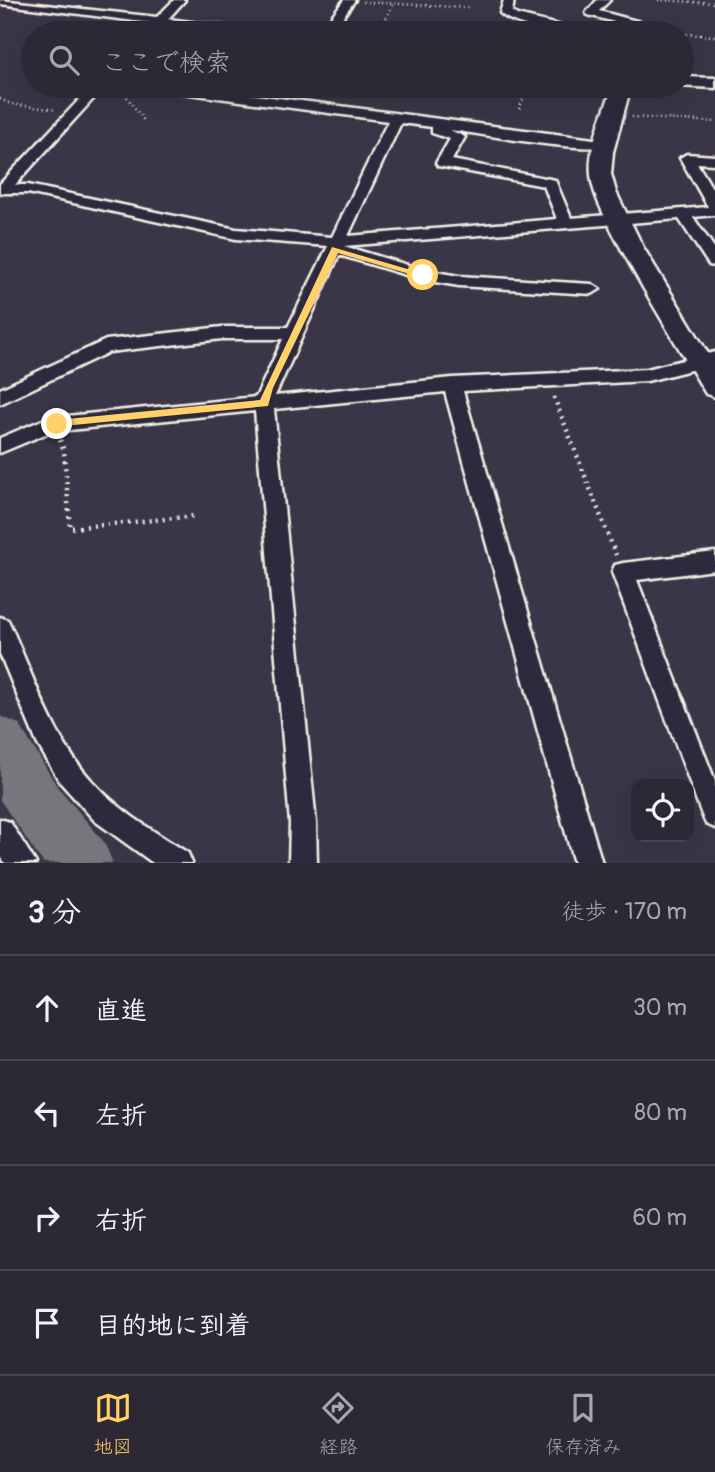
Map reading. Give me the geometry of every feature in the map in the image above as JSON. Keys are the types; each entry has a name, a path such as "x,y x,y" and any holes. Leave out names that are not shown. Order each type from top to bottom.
{"street":[{"path":"0,1 159,21 180,0"},
{"path":"334,21 350,0"},
{"path":"509,0 509,16 578,15"},
{"path":"605,0 597,5 592,13 624,21"},
{"path":"694,82 715,83"},
{"path":"1,189 87,98"},
{"path":"246,98 573,144 604,144"},
{"path":"619,98 604,144 601,177 617,219 708,360 715,387"},
{"path":"303,863 303,823 264,403 268,388 396,119"},
{"path":"419,122 424,127 458,137 443,163 550,183 566,224"},
{"path":"337,246 715,209 687,158 715,160"},
{"path":"1,189 51,194 236,234 337,246 423,275 459,281 592,289"},
{"path":"683,214 715,261"},
{"path":"0,397 106,346 222,333 294,333"},
{"path":"0,446 47,425 452,385 647,376 708,360"},
{"path":"452,385 588,863"},
{"path":"715,561 623,572 715,814"},
{"path":"0,628 32,704 65,766 84,792 134,833 178,863"},
{"path":"0,832 22,863"}],"path":[{"path":"350,0 470,8"},
{"path":"658,0 715,3"},
{"path":"385,21 394,3"},
{"path":"694,35 715,36"},
{"path":"128,98 145,122"},
{"path":"519,109 524,98"},
{"path":"0,99 11,104 74,112"},
{"path":"614,116 715,122"},
{"path":"548,380 623,572"},
{"path":"57,424 64,451 70,528 197,516"}],"waterway":[{"path":"0,743 37,806 83,863"}],"route":[{"path":"57,424 264,403 268,388 335,249 423,275"}]}
